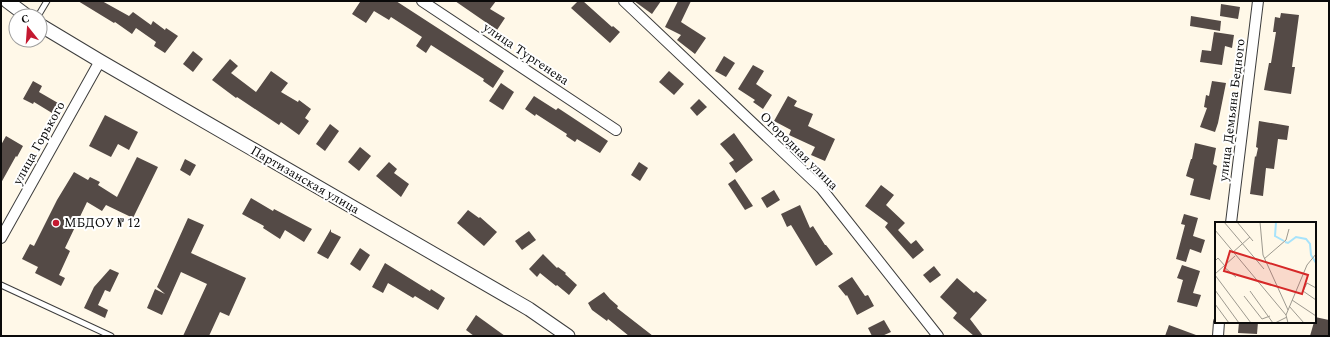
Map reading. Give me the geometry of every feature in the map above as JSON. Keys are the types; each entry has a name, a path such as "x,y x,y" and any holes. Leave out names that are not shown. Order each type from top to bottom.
{"street":[{"path":"7,1 16,8"},
{"name":"улица Тургенева","path":"422,1 616,130"},
{"name":"Огородная улица","path":"624,1 821,188 938,336"},
{"name":"улица Демьяна Бедного","path":"1231,222 1258,1"},
{"name":"Партизанская улица","path":"48,30 522,306 568,336"},
{"name":"улица Горького","path":"1,238 100,61"},
{"path":"1218,336 1219,323"}],"lane":[{"path":"1,285 111,336"}],"building":[{"path":"78,1 102,1 129,16 133,12 151,25 153,21 165,30 166,28 178,36 165,53 154,46 156,42 136,28 132,34 115,22 114,23"},
{"path":"359,1 396,1 504,71 493,88 483,81 484,79 431,45 426,53 416,46 422,37 391,17 389,20 374,11 366,23 352,14 360,2"},
{"path":"455,1 496,1 490,9 505,18 497,30"},
{"path":"578,1 583,1 612,27 613,26 620,32 610,43 571,8"},
{"path":"634,1 661,1 652,14"},
{"path":"678,1 691,1 681,22 706,38 695,54 677,40 681,35 665,27"},
{"path":"1221,4 1240,7 1238,19 1220,16"},
{"path":"1281,13 1299,15 1292,67 1295,67 1291,94 1264,90 1269,63 1271,63 1276,32 1273,32 1275,17 1280,18"},
{"path":"1191,16 1221,21 1220,31 1190,26"},
{"path":"1214,32 1234,35 1232,48 1225,46 1222,65 1200,62 1202,50 1211,51"},
{"path":"193,51 203,59 193,72 183,64"},
{"path":"724,56 735,63 726,77 715,71"},
{"path":"230,59 238,66 231,73 256,92 271,71 288,83 281,92 298,102 299,100 311,109 305,118 309,121 299,135 281,122 279,125 237,97 236,98 212,80"},
{"path":"753,65 764,71 756,84 772,95 763,109 753,102 755,100 738,89"},
{"path":"669,71 684,84 674,95 659,82"},
{"path":"33,81 42,86 39,92 58,103 52,113 34,102 33,104 23,99"},
{"path":"1212,81 1226,83 1215,132 1200,127 1207,108 1204,107 1206,95 1209,96"},
{"path":"501,83 514,92 503,110 489,101"},
{"path":"534,96 556,110 558,108 608,141 600,153 577,139 575,142 566,136 567,134 536,114 535,116 525,109"},
{"path":"788,96 797,101 794,106 813,114 808,126 835,139 825,161 811,155 815,147 789,135 791,130 774,121"},
{"path":"699,99 707,107 697,116 690,108"},
{"path":"105,115 138,132 129,150 118,144 111,157 89,146"},
{"path":"1259,121 1289,126 1287,140 1278,139 1274,169 1266,168 1263,196 1250,194 1255,156 1256,157 1258,148 1256,147"},
{"path":"330,124 339,131 325,151 316,144"},
{"path":"734,133 753,160 736,173 729,163 734,160 720,144"},
{"path":"6,136 23,146 1,183 1,145"},
{"path":"1195,143 1216,148 1213,164 1217,166 1210,200 1190,195 1194,179 1186,176 1192,159"},
{"path":"360,147 371,156 359,171 348,162"},
{"path":"137,157 158,167 133,218 106,205 102,211 87,202 65,248 70,251 59,275 65,278 61,286 35,273 38,267 22,259 30,244 34,246 57,200 74,172 88,180 90,177 100,182 98,185 117,197"},
{"path":"185,159 196,165 190,176 180,170"},
{"path":"389,162 397,169 394,173 409,184 401,197 376,176"},
{"path":"639,162 648,168 640,181 631,175"},
{"path":"735,179 753,206 745,210 728,184"},
{"path":"881,185 894,195 886,205 905,223 898,230 911,244 916,240 924,250 913,259 885,227 888,223 865,206"},
{"path":"774,190 780,200 767,208 761,198"},
{"path":"251,198 273,211 274,209 312,229 304,242 285,230 280,239 263,228 264,226 242,214"},
{"path":"800,205 810,228 813,226 825,245 833,254 816,266 791,225 787,227 781,214"},
{"path":"468,210 479,218 480,217 497,232 484,246 457,223"},
{"path":"1184,214 1198,218 1193,236 1205,240 1201,253 1190,249 1186,262 1176,259 1185,225 1181,224"},
{"path":"188,218 204,225 191,253 246,278 229,316 220,312 209,336 183,336 207,284 181,272 162,315 147,308 155,289 165,294 157,287"},
{"path":"331,229 331,232 341,237 328,259 317,253"},
{"path":"529,231 536,240 522,250 515,241"},
{"path":"360,248 370,255 360,271 350,264"},
{"path":"543,254 557,268 558,267 566,273 565,274 577,285 569,295 540,273 537,277 529,269"},
{"path":"385,263 430,291 431,289 445,298 438,310 415,296 413,298 388,283 383,293 372,287"},
{"path":"1182,265 1200,271 1193,293 1201,295 1197,307 1177,302 1183,280 1177,278"},
{"path":"934,266 941,275 930,283 923,275"},
{"path":"110,269 119,273 110,292 105,290 98,305 108,310 105,318 84,308 94,287"},
{"path":"852,277 865,296 868,295 874,306 857,315 847,295 846,296 838,286"},
{"path":"957,278 974,293 976,291 987,300 970,319 983,336 974,336 953,318 957,313 940,297"},
{"path":"604,292 618,306 617,308 653,336 629,336 608,319 607,321 592,310 588,303"},
{"path":"476,315 505,336 474,336 466,330"},
{"path":"1316,317 1329,320 1329,336 1310,336 1314,323 1316,323"},
{"path":"884,320 891,332 882,336 872,336 868,328"},
{"path":"1239,323 1258,323 1257,334 1238,333"},
{"path":"1169,325 1196,335 1196,336 1165,336"}],"place":[{"name":"МБДОУ № 12","path":"56,223"}]}
